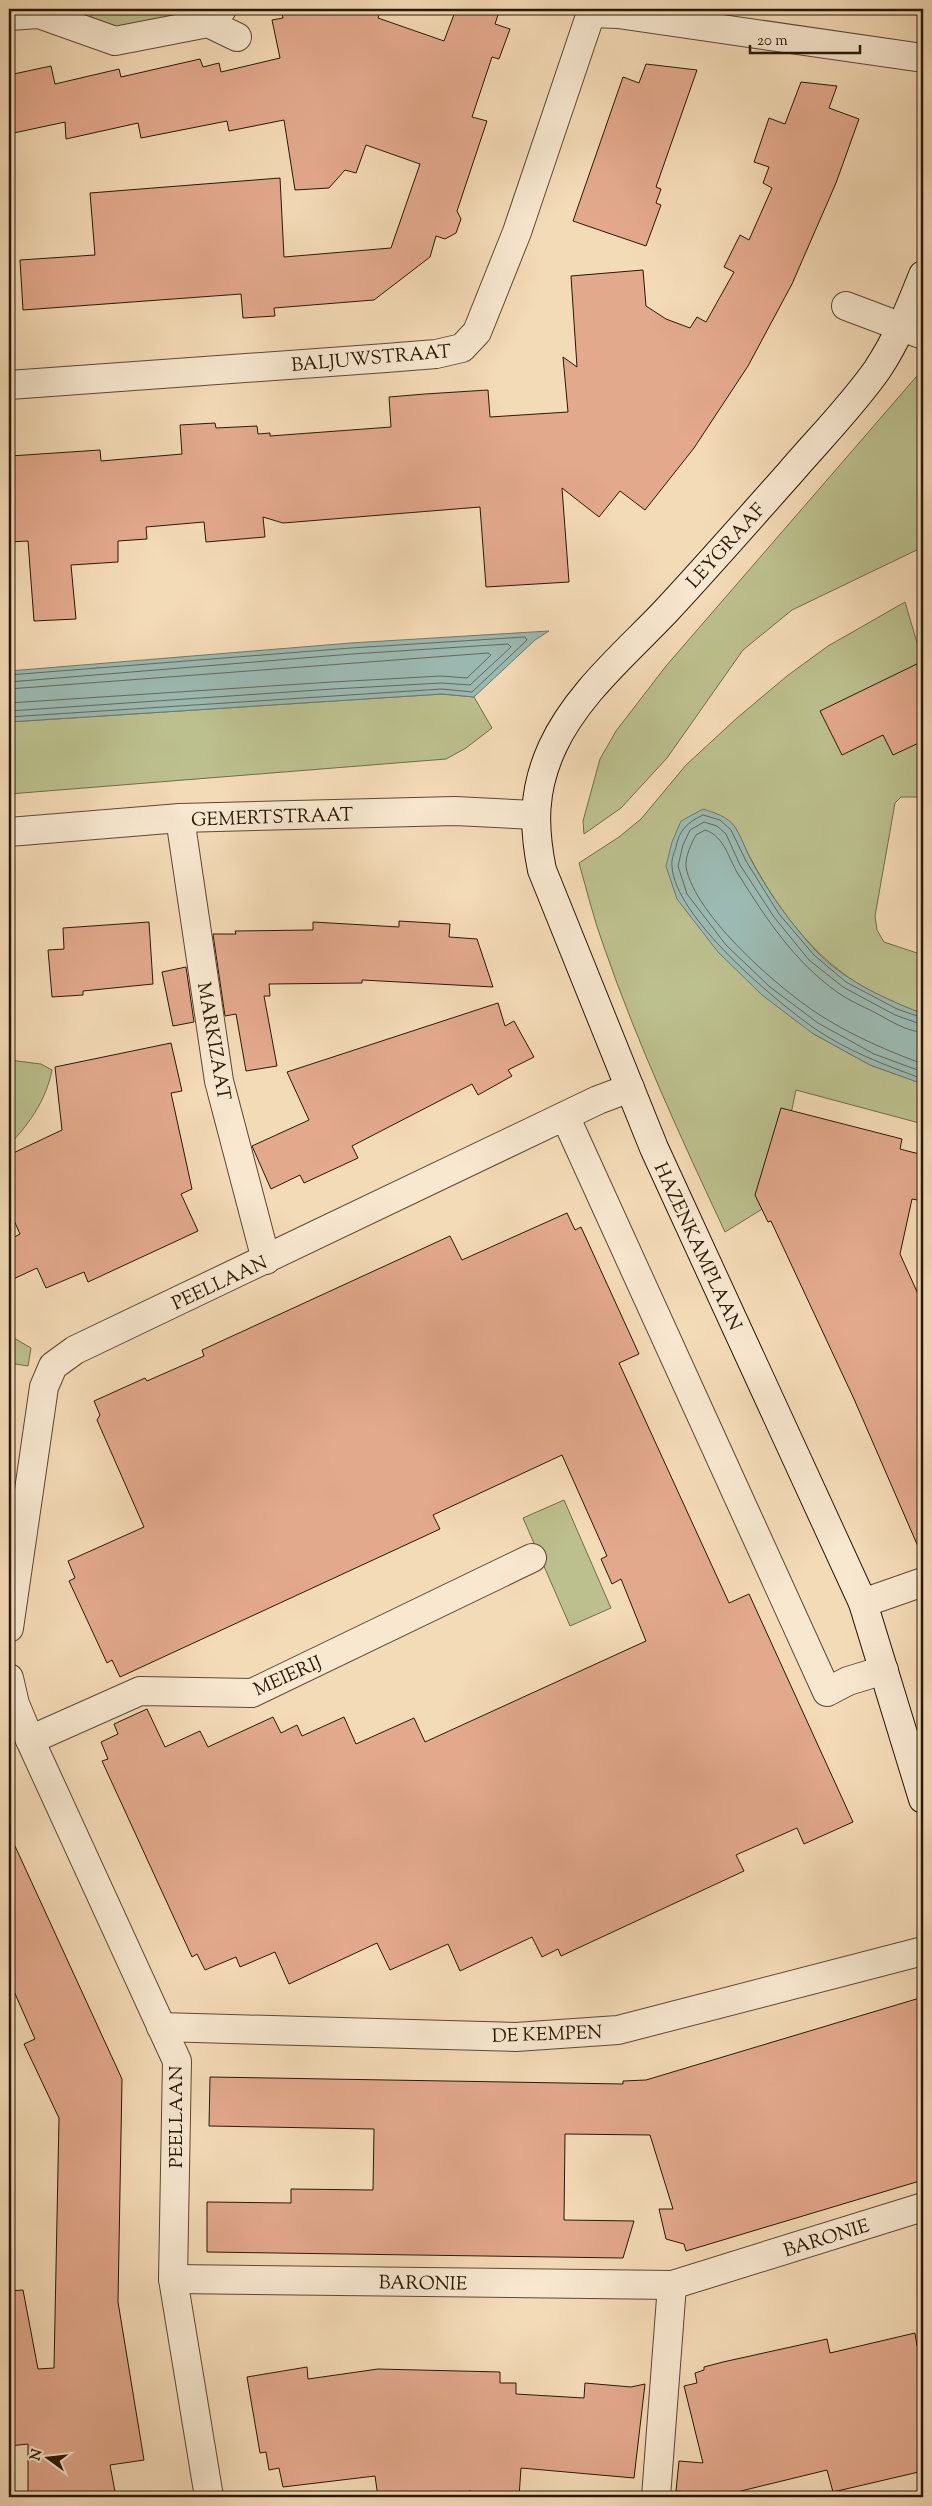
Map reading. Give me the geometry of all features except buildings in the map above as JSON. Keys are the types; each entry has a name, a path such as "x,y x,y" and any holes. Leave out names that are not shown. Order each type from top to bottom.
{"street":[{"name":"BALJUWSTRAAT","path":"9,385 436,354 462,348 477,332 517,232 590,11 923,58"},
{"path":"9,16 39,14 115,41 215,16 237,37"},
{"name":"LEYGRAAF","path":"535,815 542,773 552,747 576,707 681,594 822,436 876,370 912,331 923,275"},
{"path":"846,306 912,331"},
{"name":"GEMERTSTRAAT","path":"9,832 180,818 454,811 535,815"},
{"name":"HAZENKAMPLAAN","path":"535,815 535,836 542,870 654,1148 863,1603 923,1799"},
{"name":"MARKIZAAT","path":"180,818 219,1081 266,1260"},
{"name":"PEELLAAN","path":"9,1628 44,1387 53,1366 75,1350 565,1116 630,1088"},
{"path":"565,1116 827,1692 848,1681 884,1670"},
{"name":"MEIERIJ","path":"30,1740 140,1691 252,1693 532,1558"},
{"path":"863,1603 923,1582"},
{"name":"PEELLAAN","path":"9,1678 16,1704 30,1740 177,2061 173,2279 209,2497"},
{"name":"DE KEMPEN","path":"161,2028 516,2037 618,2030 923,1951"},
{"name":"BARONIE","path":"173,2279 672,2285 923,2207"},
{"path":"656,2497 672,2285"}],"green space":[{"path":"91,9 205,9 202,12 118,27 91,17"},
{"path":"923,369 923,547 792,610 743,650 667,758 621,808 584,834 583,821 600,759 616,731 666,666"},
{"path":"905,602 923,657 923,797 901,797 895,803 875,916 877,930 884,942 923,955 923,1014 885,998 857,983 830,963 812,946 769,890 735,827 812,1033 870,1065 923,1084 923,1124 796,1090 772,1203 725,1232 676,1126 631,1020 600,937 579,863 619,837 641,819 686,765 737,718 787,676 828,646"},
{"path":"442,694 474,697 492,728 466,748 446,759 9,794 9,722"},
{"path":"9,1060 41,1064 52,1070 46,1091 36,1110 9,1145"},
{"path":"9,1335 31,1348 28,1366 9,1363"},
{"path":"564,1500 611,1608 570,1626 523,1518"}],"water":[{"path":"549,631 535,640 474,697 442,694 9,722 9,671 351,643"},
{"path":"703,809 732,823 750,858 780,907 827,962 866,988 923,1014 923,1084 870,1065 812,1033 762,995 718,952 677,899 666,866 672,842 681,821"}]}
